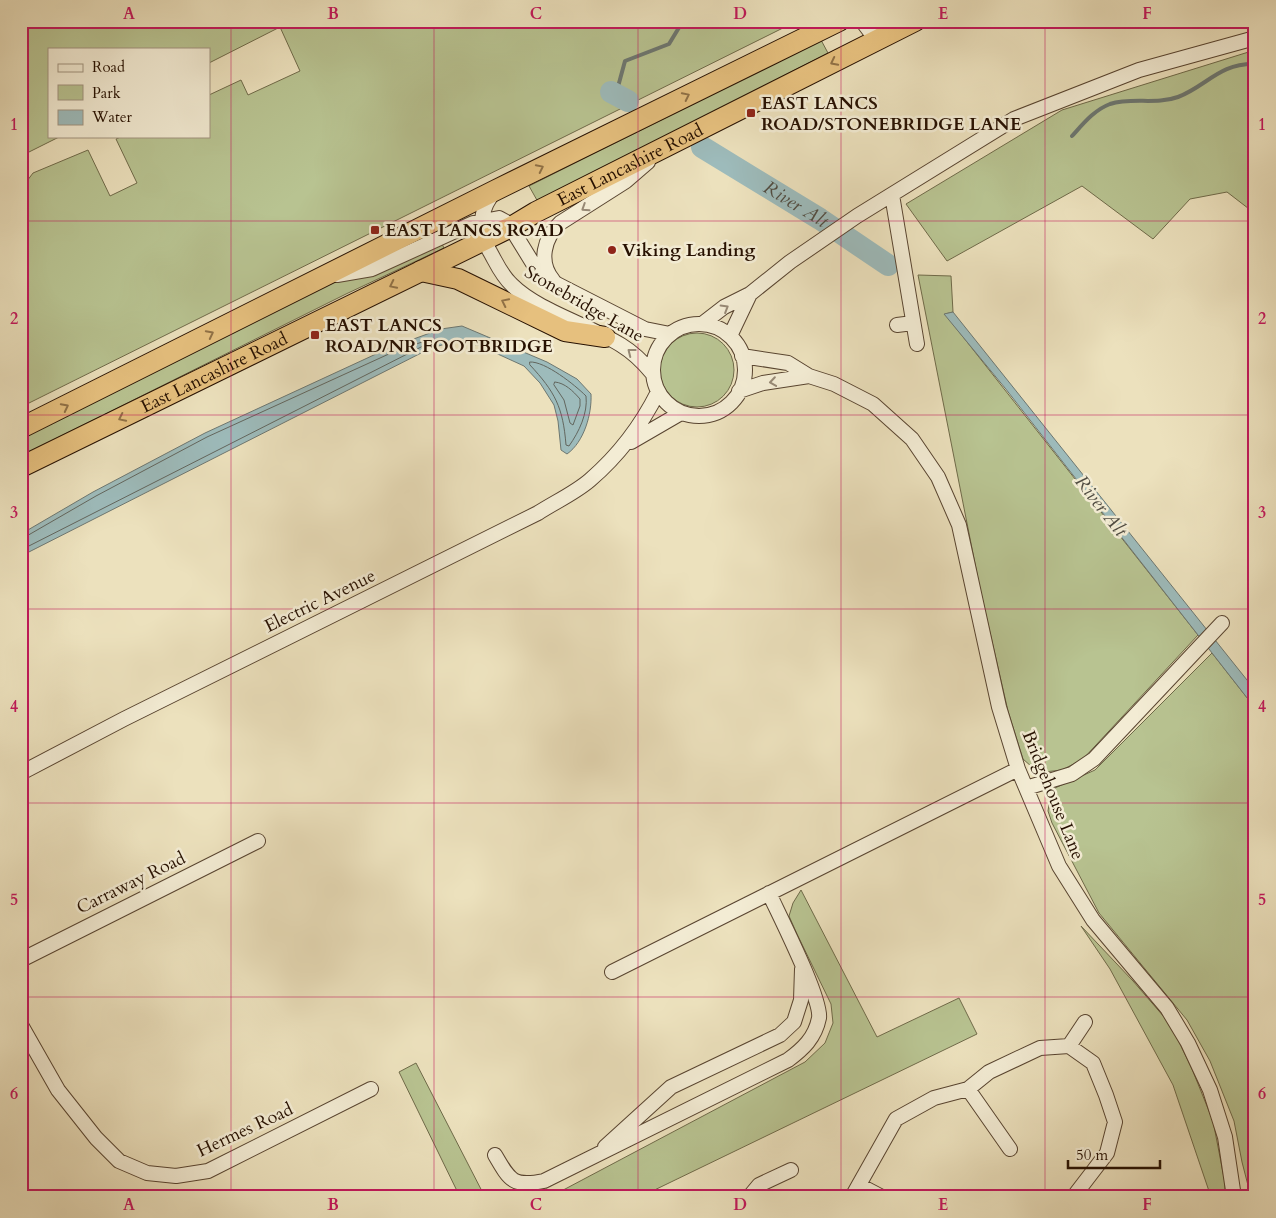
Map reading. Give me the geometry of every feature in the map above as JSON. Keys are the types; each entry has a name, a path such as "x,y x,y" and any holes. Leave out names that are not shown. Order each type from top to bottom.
{"highway":[{"name":"East Lancashire Road","path":"21,428 839,21"},
{"name":"East Lancashire Road","path":"22,467 420,271 483,230 511,227 536,212 666,147 877,31 915,21"},
{"path":"420,271 458,279 565,331 605,337"}],"street":[{"path":"862,21 877,31"},
{"path":"702,324 724,307 750,294 790,262 857,216 1014,119 1140,70 1255,38"},
{"path":"557,284 547,270 545,260 546,241 549,234 560,223 626,181 666,147"},
{"path":"324,277 372,269 483,230 488,201 496,190"},
{"path":"892,195 917,344"},
{"name":"Stonebridge Lane","path":"511,227 537,270 557,284 645,329 670,334"},
{"name":"Stonebridge Lane","path":"483,230 502,274 520,292 631,352 652,373"},
{"path":"730,336 750,294"},
{"path":"897,325 913,323"},
{"path":"702,324 717,328 730,336 740,349 744,374 739,391 724,408 704,416 681,413 668,405 658,392 652,373 654,358 660,345 670,334 680,328 702,324"},
{"name":"Bridgehouse Lane","path":"742,356 788,363 809,376 834,384 873,404 912,439 938,477 958,525 999,707 1018,769 1059,866 1093,920 1167,1008 1188,1043 1210,1090 1225,1137 1234,1197"},
{"name":"Bridgehouse Lane","path":"739,391 763,383 809,376"},
{"name":"Electric Avenue","path":"21,773 124,719 538,513 589,481 624,447 638,428 658,392"},
{"name":"Electric Avenue","path":"624,447 681,413"},
{"path":"1026,788 1072,774 1094,759 1222,622"},
{"path":"612,972 1018,769"},
{"name":"Carraway Road","path":"21,960 258,841"},
{"path":"495,1155 506,1174 516,1181 527,1184 544,1181 788,1060 804,1048 815,1031 819,1016 816,997 769,893"},
{"path":"596,1156 626,1126 671,1087 780,1035 794,1022 801,1000 802,966"},
{"path":"1069,1046 1085,1022"},
{"name":"Hermes Road","path":"21,1025 58,1090 96,1138 119,1161 147,1173 176,1176 208,1171 371,1089"},
{"path":"882,1197 855,1191 896,1119 934,1098 968,1089 989,1072 1040,1048 1069,1046 1092,1064 1106,1095 1115,1122 1107,1153 1074,1197"},
{"path":"968,1089 1010,1149"},
{"path":"748,1197 759,1185 791,1170"}],"green space":[{"path":"21,21 797,21 21,407 21,189 33,173 88,150 110,196 137,183 116,139 210,138 210,95 241,80 248,95 300,71 280,27 210,62 210,48 48,48 48,138 57,138 21,156"},
{"path":"821,40 828,53 538,202 529,186"},
{"path":"1255,50 1255,212 1227,192 1190,199 1153,239 1082,186 947,261 906,204 1062,110"},
{"path":"442,244 444,248 346,294 21,456 21,438 331,283 368,275"},
{"path":"918,275 951,276 953,312 945,314 1198,635 1083,759 1062,770 1044,772 1032,767 1023,759 1008,711 980,589"},
{"path":"697,333 711,336 723,344 731,356 734,370 731,384 723,396 711,404 697,407 683,404 671,396 663,384 660,370 663,356 671,344 683,336"},
{"path":"1212,653 1255,708 1255,1197 1251,1197 1234,1121 1210,1061 1187,1020 1099,913 1052,823 1048,811 1050,798 1055,788 1095,770"},
{"path":"801,890 877,1037 959,998 977,1034 640,1197 550,1197 805,1062 825,1043 833,1023 831,1004 789,916 793,903"},
{"path":"1081,926 1171,1025 1192,1069 1213,1121 1225,1183 1225,1197 1211,1197 1173,1085 1110,969"},
{"path":"416,1063 485,1197 460,1197 399,1072"}],"water":[{"path":"953,312 1255,690 1255,708 1005,388 944,314"},
{"path":"462,326 547,362 577,379 591,394 586,427 573,449 567,454 561,450 554,405 540,383 524,366 478,345 453,342 431,348 21,556 21,534 93,492 205,433 389,348 441,329"}],"waterway":[{"path":"616,94 625,61 669,44 683,21"},
{"path":"1072,136 1094,114 1110,104 1178,97 1222,71 1232,67 1255,64"},
{"name":"River Alt","path":"611,92 628,101"},
{"name":"River Alt","path":"702,147 820,219 888,265"}],"place":[{"name":"EAST LANCS ROAD/STONEBRIDGE LANE","path":"751,113"},
{"name":"EAST LANCS ROAD","path":"375,230"},
{"name":"Viking Landing","path":"612,250"},
{"name":"EAST LANCS ROAD/NR FOOTBRIDGE","path":"315,335"}]}
